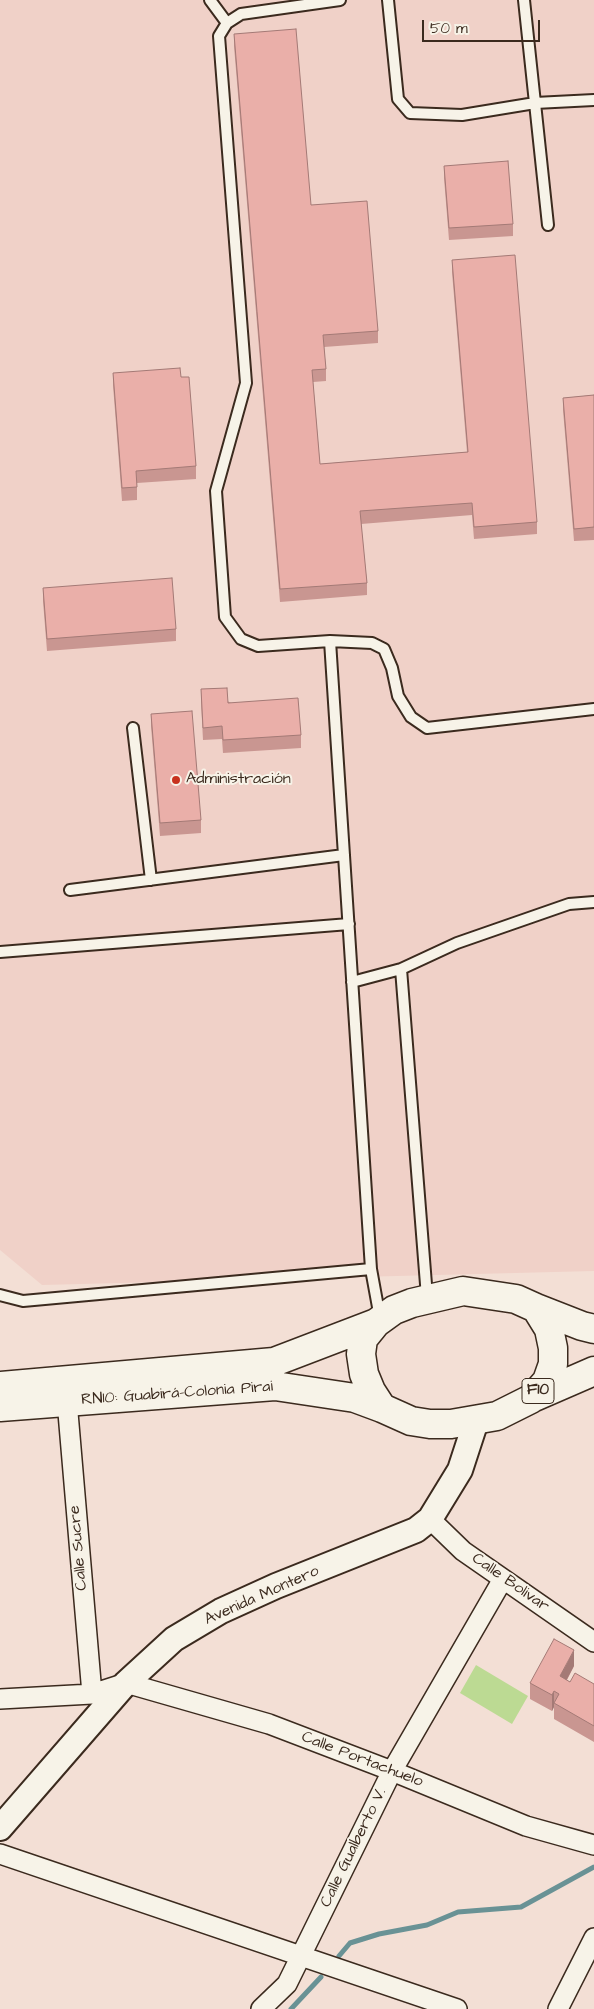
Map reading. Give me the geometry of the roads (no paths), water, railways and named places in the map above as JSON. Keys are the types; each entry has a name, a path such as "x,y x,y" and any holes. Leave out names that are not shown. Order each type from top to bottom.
{"highway":[{"path":"382,1408 371,1392 364,1374 363,1339 378,1321 394,1310 427,1298 463,1291 516,1299 582,1326 594,1329"},
{"name":"F10","path":"531,1399 547,1381 553,1364 553,1348 549,1329 536,1308"},
{"name":"RN10: Guabirá-Colonia Pirai","path":"0,1386 274,1362 378,1321"},
{"name":"F10","path":"382,1408 410,1420 430,1424 476,1421 497,1416 594,1370"},
{"name":"RN10: Guabirá-Colonia Pirai","path":"0,1407 275,1386 355,1398 382,1408"}],"street":[{"name":"Calle Sucre","path":"67,1401 92,1694"},
{"name":"Avenida Montero","path":"0,1828 126,1683 174,1639 221,1611 276,1586 416,1530 430,1519 460,1470 476,1421"},
{"name":"Calle Bolivar","path":"430,1519 463,1551 594,1642"},
{"name":"Calle Gualberto V.","path":"261,2009 287,1984 392,1771 503,1579"},
{"path":"0,1699 92,1694 126,1683"},
{"name":"Calle Portachuelo","path":"126,1683 269,1724 392,1771 526,1826 594,1845"},
{"path":"0,1854 457,2009"},
{"path":"558,2009 594,1938"}],"lane":[{"path":"210,0 226,23"},
{"path":"340,0 241,14 226,23 219,36 246,383 216,491 224,617 241,639 258,646 330,641 372,643 384,650 392,668 398,696 410,717 427,728 594,709"},
{"path":"388,0 398,99 410,113 462,115 535,103 594,100"},
{"path":"524,0 548,224"},
{"path":"330,641 371,1270 378,1321"},
{"path":"133,728 151,880"},
{"path":"70,890 344,855"},
{"path":"352,982 401,969 458,943 569,904 594,902"},
{"path":"0,952 349,924"},
{"path":"401,969 427,1298"},
{"path":"0,1295 23,1301 371,1270"}],"waterway":[{"path":"339,1956 350,1943 379,1934 427,1925 458,1912 521,1907 594,1867"},
{"path":"291,2009 321,1977"}],"place":[{"name":"Administración","path":"176,780"}]}
